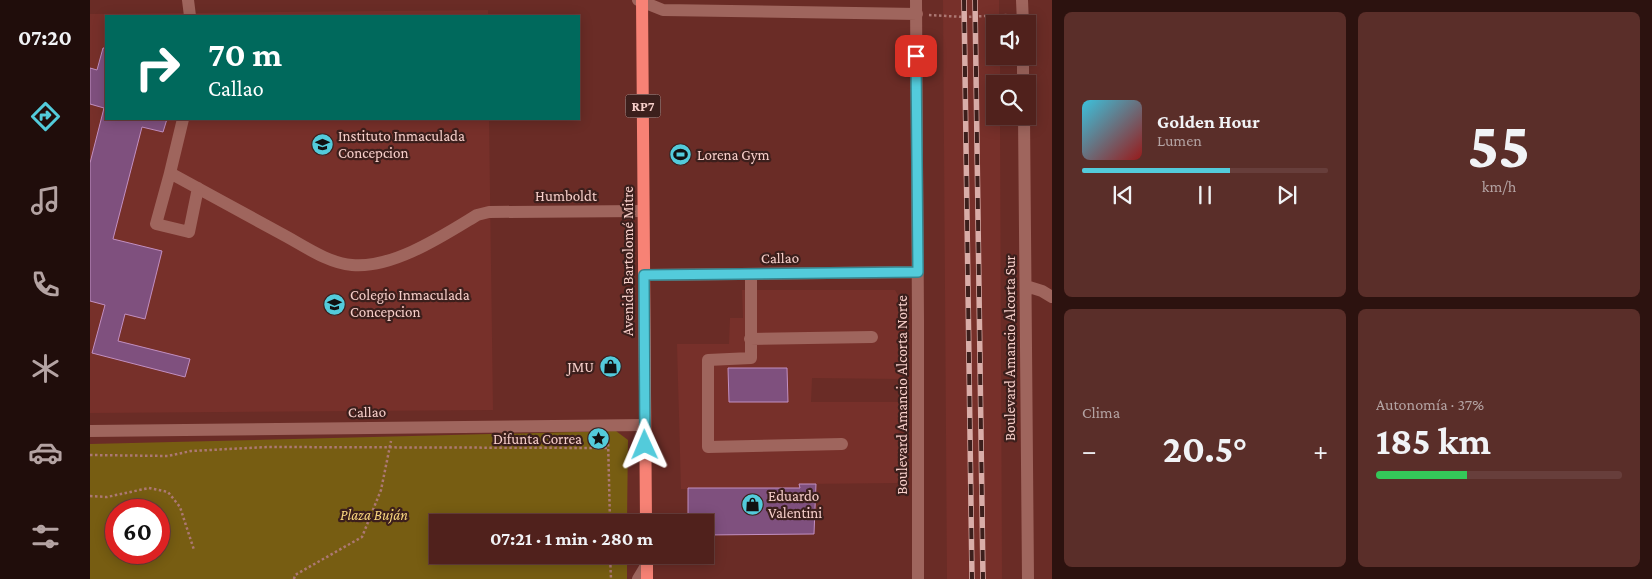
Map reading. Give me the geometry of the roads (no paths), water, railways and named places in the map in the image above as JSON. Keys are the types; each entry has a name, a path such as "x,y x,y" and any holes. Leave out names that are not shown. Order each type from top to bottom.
{"main road":[{"name":"Avenida Bartolomé Mitre","path":"641,0 646,514"},
{"path":"647,564 647,579"}],"street":[{"path":"188,0 190,15"},
{"path":"641,0 663,10 916,14"},
{"name":"Boulevard Amancio Alcorta Norte","path":"916,0 918,579"},
{"path":"1022,0 1022,15"},
{"path":"170,173 198,188 189,232 156,224 183,120"},
{"name":"Boulevard Amancio Alcorta Sur","path":"1024,125 1028,579"},
{"name":"Humboldt","path":"198,188 332,261 353,266 379,263 413,251 477,215 489,212 644,211"},
{"name":"Callao","path":"644,275 918,272"},
{"path":"752,274 751,358 708,360 708,447 842,444"},
{"path":"1026,286 1042,291 1052,297"},
{"path":"750,339 872,337"},
{"name":"Callao","path":"90,431 645,425"},
{"path":"638,579 645,564"}],"railway":[{"path":"964,0 972,579"},
{"path":"975,0 983,579"}],"place":[{"name":"Instituto Inmaculada Concepcion","path":"322,145"},
{"name":"Lorena Gym","path":"681,155"},
{"name":"Colegio Inmaculada Concepcion","path":"334,304"},
{"name":"JMU","path":"610,367"},
{"name":"Difunta Correa","path":"598,439"},
{"name":"Eduardo Valentini","path":"752,505"}],"park label":[{"name":"Plaza Buján","path":"374,515"}]}
